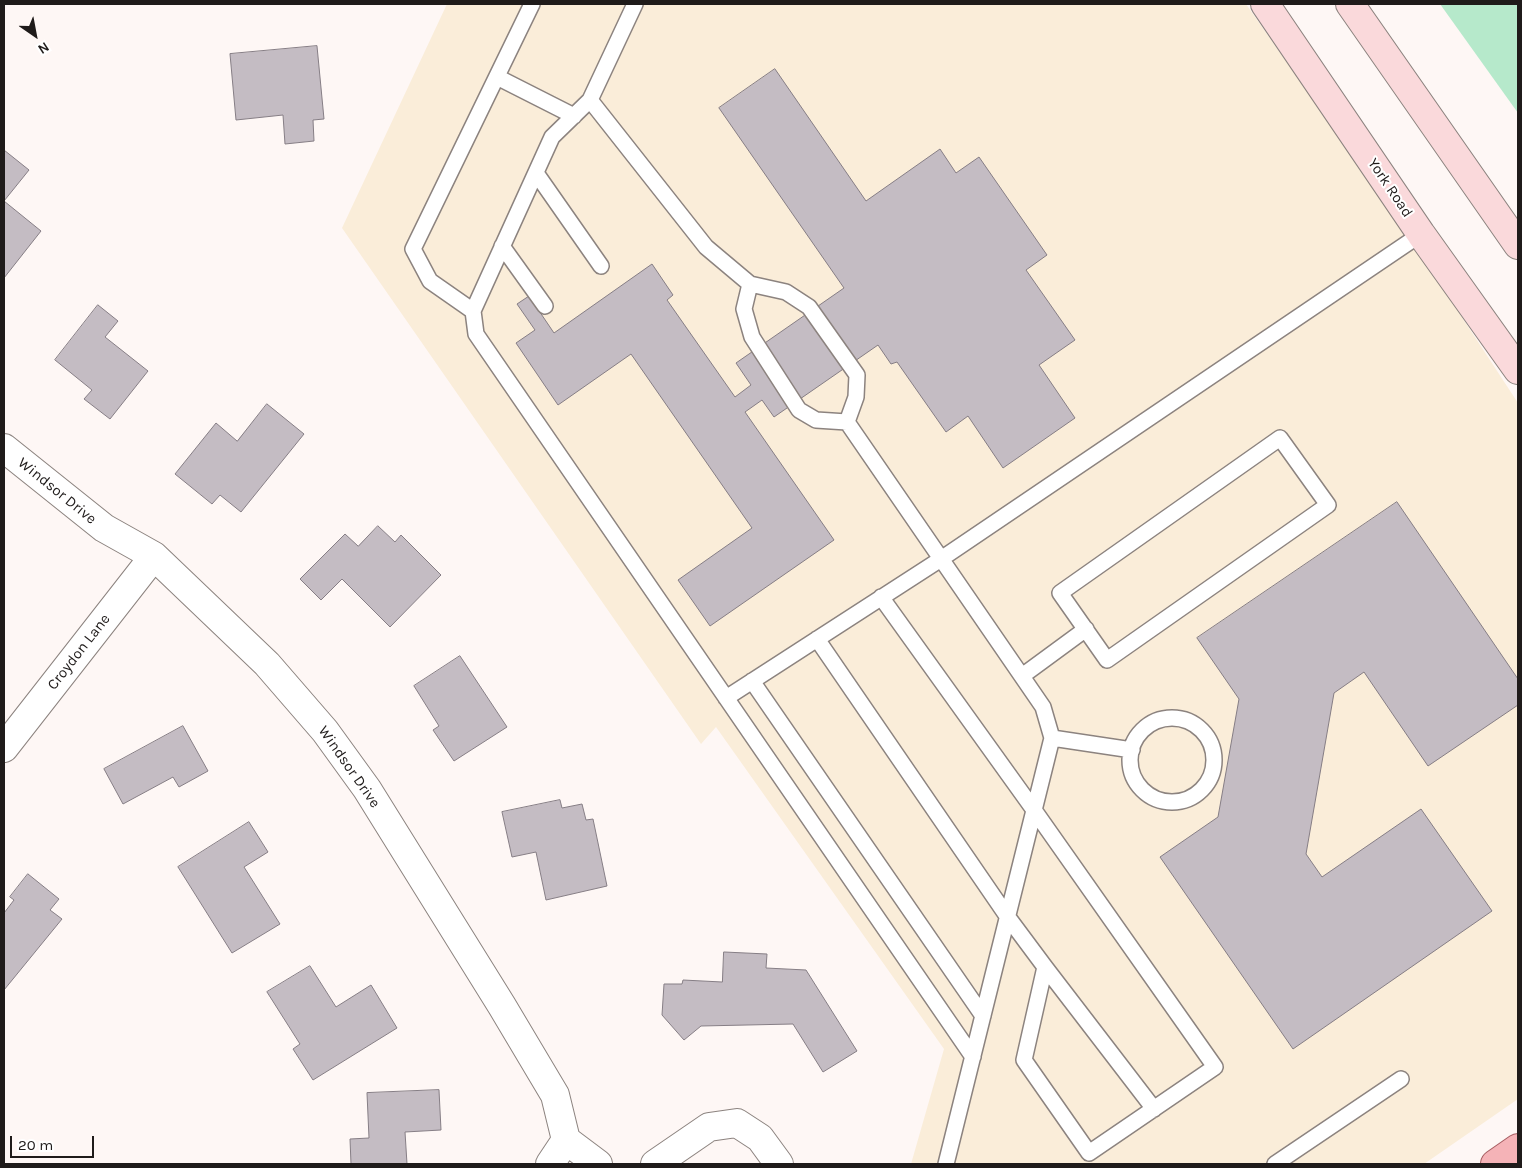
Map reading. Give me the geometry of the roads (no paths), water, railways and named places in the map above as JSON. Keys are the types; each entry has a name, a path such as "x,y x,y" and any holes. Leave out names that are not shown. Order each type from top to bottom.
{"main road":[{"name":"York Road","path":"1265,4 1421,234 1518,370"},
{"path":"1350,4 1518,244"},
{"path":"1495,1164 1518,1148"}],"street":[{"name":"Windsor Drive","path":"4,448 104,528 154,556 267,664 325,731 367,789 555,1094 566,1140"},
{"name":"Croydon Lane","path":"4,748 154,556"},
{"path":"655,1164 709,1128 737,1123 760,1138 779,1164"},
{"path":"550,1164 566,1140 598,1164"}],"lane":[{"path":"473,310 430,281 413,249 532,4"},
{"path":"635,4 590,100 552,137 473,310 476,334 973,1057"},
{"path":"497,77 574,116"},
{"path":"590,100 706,247 750,284 786,292 809,306 857,375 856,397 847,422"},
{"path":"536,173 601,266"},
{"path":"726,698 941,558 1421,234"},
{"path":"502,246 545,306"},
{"path":"750,284 744,309 752,337 799,410 816,420 847,422"},
{"path":"847,422 1043,707 1052,738 946,1164"},
{"path":"1280,438 1328,505 1108,660 1086,629 1060,593 1280,438"},
{"path":"881,597 1215,1067 1089,1153 1024,1060 1045,967"},
{"path":"1022,676 1086,629"},
{"path":"817,639 1007,916 1154,1109"},
{"path":"752,681 983,1016"},
{"path":"1164,718 1178,718 1192,722 1203,731 1211,743 1214,757 1213,771 1206,784 1196,794 1185,800 1171,802 1158,799 1146,793 1137,783 1132,771 1130,757 1132,750 1133,744 1140,733 1150,724 1164,718"},
{"path":"1052,738 1132,750"},
{"path":"1275,1164 1401,1079"}]}
